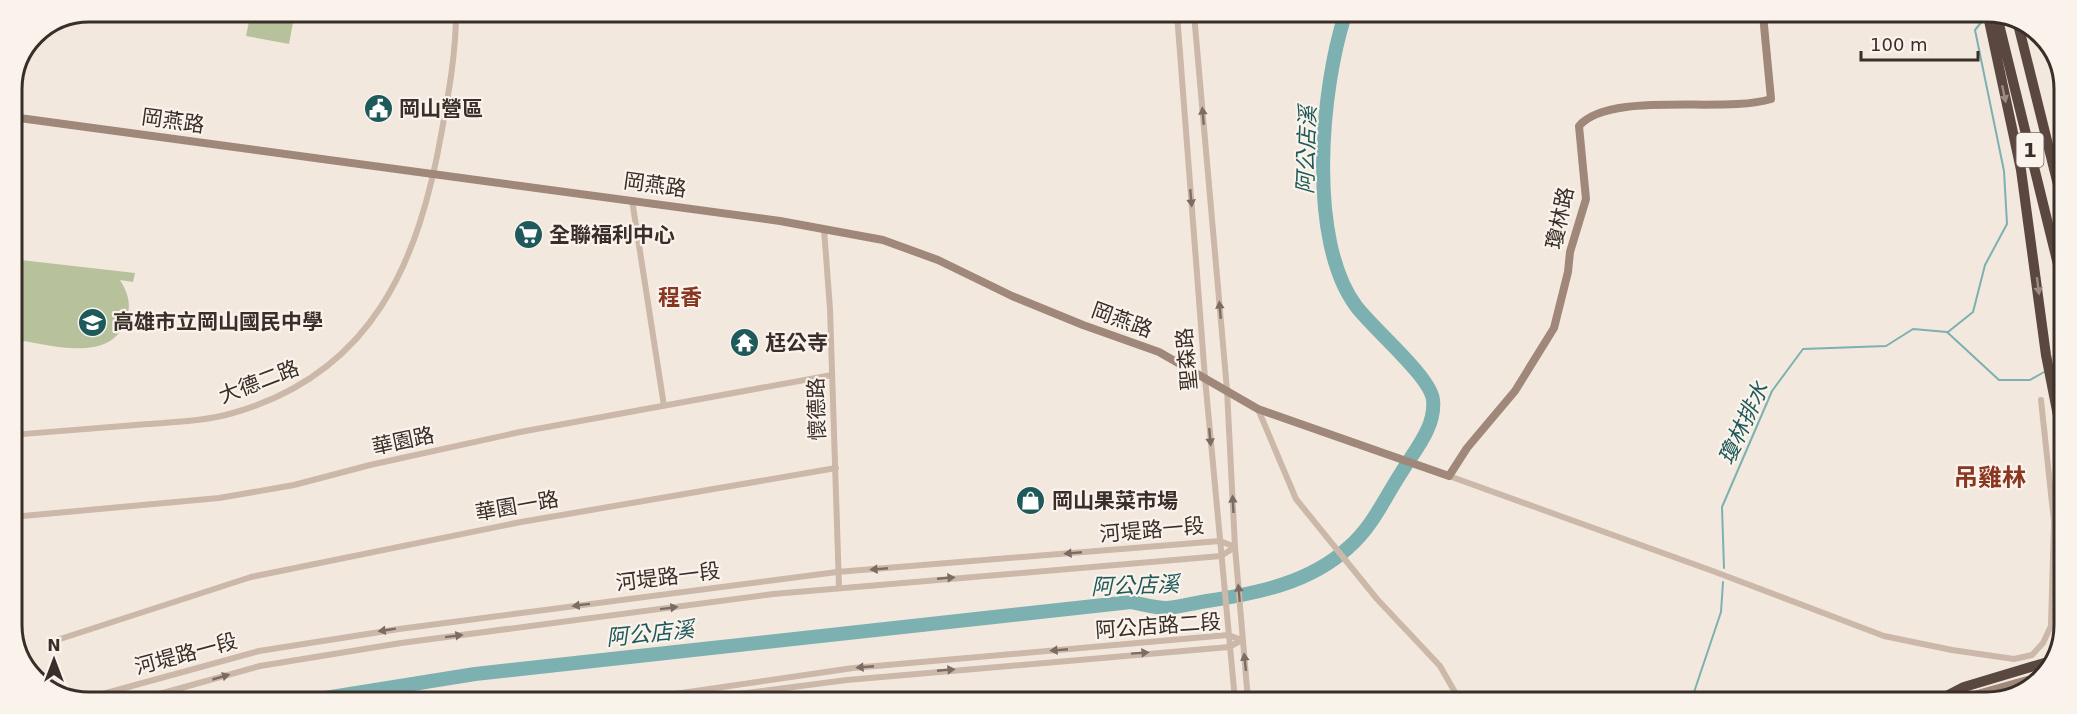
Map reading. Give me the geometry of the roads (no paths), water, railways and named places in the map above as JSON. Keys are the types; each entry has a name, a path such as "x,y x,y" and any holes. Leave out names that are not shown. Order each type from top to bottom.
{"highway":[{"path":"1989,22 2020,170 2046,355 2054,396"},
{"name":"1","path":"1999,24 2054,248"},
{"name":"1","path":"2020,30 2054,168"},
{"path":"2034,86 2054,155"},
{"path":"1954,692 2042,664"}],"street":[{"name":"大德二路","path":"23,434 167,422 231,414 307,383 346,351 379,311 406,264 434,175 456,40 456,22"},
{"name":"聖森路","path":"1177,22 1205,378 1234,692"},
{"name":"聖森路","path":"1195,22 1227,390 1236,563 1247,692"},
{"name":"瓊林路","path":"1449,476 1467,448 1515,391 1554,328 1568,272 1570,252 1586,199 1587,186 1580,126 1587,118 1602,112 1667,104 1756,104 1771,99 1764,22"},
{"name":"岡燕路","path":"22,118 632,200 882,240 938,260 1012,296 1083,326 1159,352 1258,409 1449,476"},
{"path":"632,200 660,367 664,406"},
{"name":"懷德路","path":"824,229 836,468 839,587"},
{"name":"華園路","path":"23,516 219,498 294,485 370,465 513,434 832,375"},
{"path":"1449,476 1729,577 1884,636 1952,650 2014,659 2032,654 2043,644 2050,626 2054,522 2041,400"},
{"path":"1258,409 1296,499 1354,572 1440,666 1455,692"},
{"name":"華園一路","path":"54,642 121,622 251,577 521,522 836,468"},
{"name":"河堤路一段","path":"110,692 259,651 399,629 837,572 1220,542 1235,547"},
{"name":"河堤路一段","path":"167,692 260,666 401,642 839,587 1221,556 1235,547"},
{"name":"阿公店路二段","path":"688,692 853,668 1228,635 1242,639"},
{"name":"阿公店路二段","path":"755,692 848,680 1229,647 1242,639"},
{"path":"1985,692 2023,681"}],"waterway":[{"name":"阿公店溪","path":"363,692 475,674 1131,602 1167,608 1264,590 1318,570 1349,547 1372,521 1428,429 1433,410 1430,390 1423,379 1356,306 1340,278 1330,243 1323,164 1325,122 1330,82 1343,22"},
{"path":"1948,332 1973,312 1985,265 2007,224 2004,171 1975,30 1982,22"},
{"name":"瓊林排水","path":"1724,568 1722,507 1772,391 1803,349 1886,346 1913,329 1947,332 1999,380 2030,380 2044,372"},
{"name":"瓊林排水","path":"1694,692 1721,612 1723,582"}],"place":[{"name":"岡山營區","path":"378,109"},
{"name":"全聯福利中心","path":"528,235"},
{"name":"高雄市立岡山國民中學","path":"92,322"},
{"name":"尪公寺","path":"744,343"},
{"name":"岡山果菜市場","path":"1031,501"}],"district":[{"name":"程香","path":"680,297"},
{"name":"吊雞林","path":"1990,478"}]}
